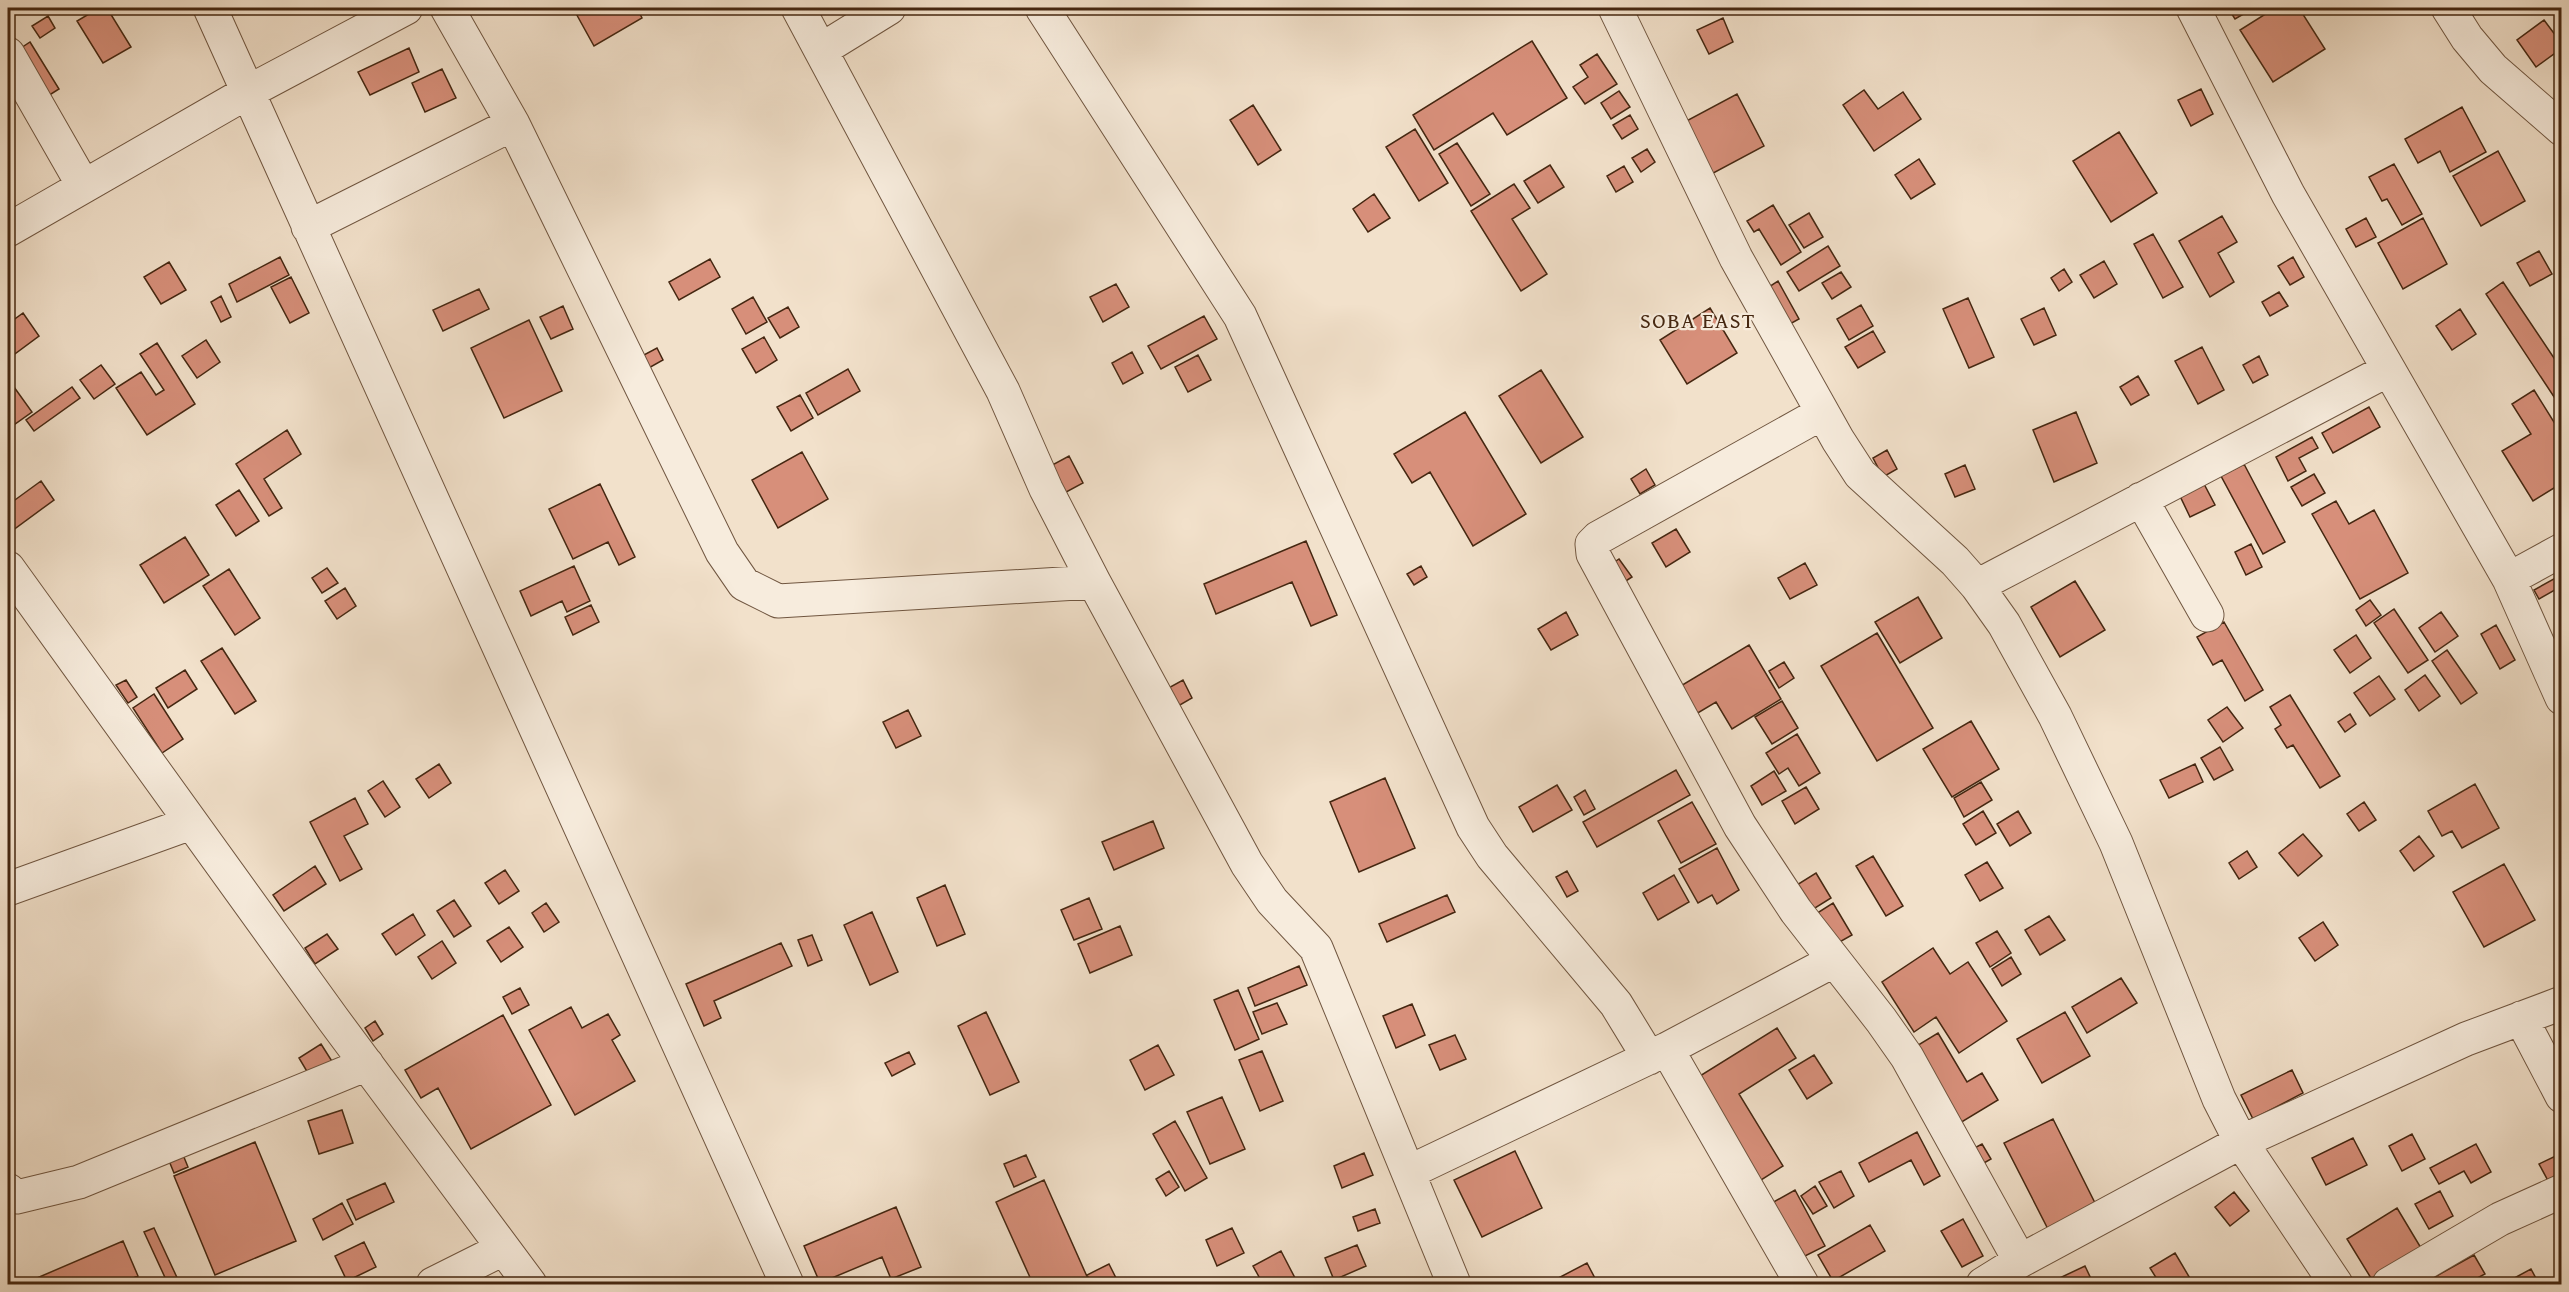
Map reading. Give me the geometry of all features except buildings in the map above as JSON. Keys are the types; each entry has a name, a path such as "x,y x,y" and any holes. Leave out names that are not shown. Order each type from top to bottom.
{"street":[{"path":"210,8 787,1284"},
{"path":"8,230 248,92 406,8"},
{"path":"447,8 513,124 722,552 744,584 778,601 1094,582"},
{"path":"798,8 1003,391 1046,489 1094,582 1247,864 1272,901 1316,948 1454,1284"},
{"path":"821,50 889,8"},
{"path":"1042,8 1240,316 1473,827 1492,856 1658,1053 1802,1284"},
{"path":"1615,8 1736,258 1822,413 1860,474 1914,522 1977,586 2004,624 2055,716 2116,843 2219,1099 2241,1142 2336,1284"},
{"path":"2193,8 2288,194 2510,579 2562,698"},
{"path":"2448,8 2467,38 2493,69 2562,129"},
{"path":"8,54 83,185"},
{"path":"308,227 513,124"},
{"path":"1977,586 2388,370"},
{"path":"1822,413 1598,538 1592,544 1593,554 1740,826 1796,911 1907,1057 2020,1261"},
{"path":"2141,499 2207,615"},
{"path":"2510,579 2562,550"},
{"path":"8,568 367,1064 530,1284"},
{"path":"8,889 192,823"},
{"path":"1409,1173 1658,1053 1833,961"},
{"path":"1989,1283 2020,1261 2241,1142 2466,1039 2562,1003"},
{"path":"2521,1018 2562,1096"},
{"path":"8,1190 17,1197 79,1182 367,1064"},
{"path":"2389,1284 2500,1219 2562,1191"},
{"path":"434,1284 503,1249"}],"district":[{"name":"SOBA EAST","path":"1698,320"}]}
